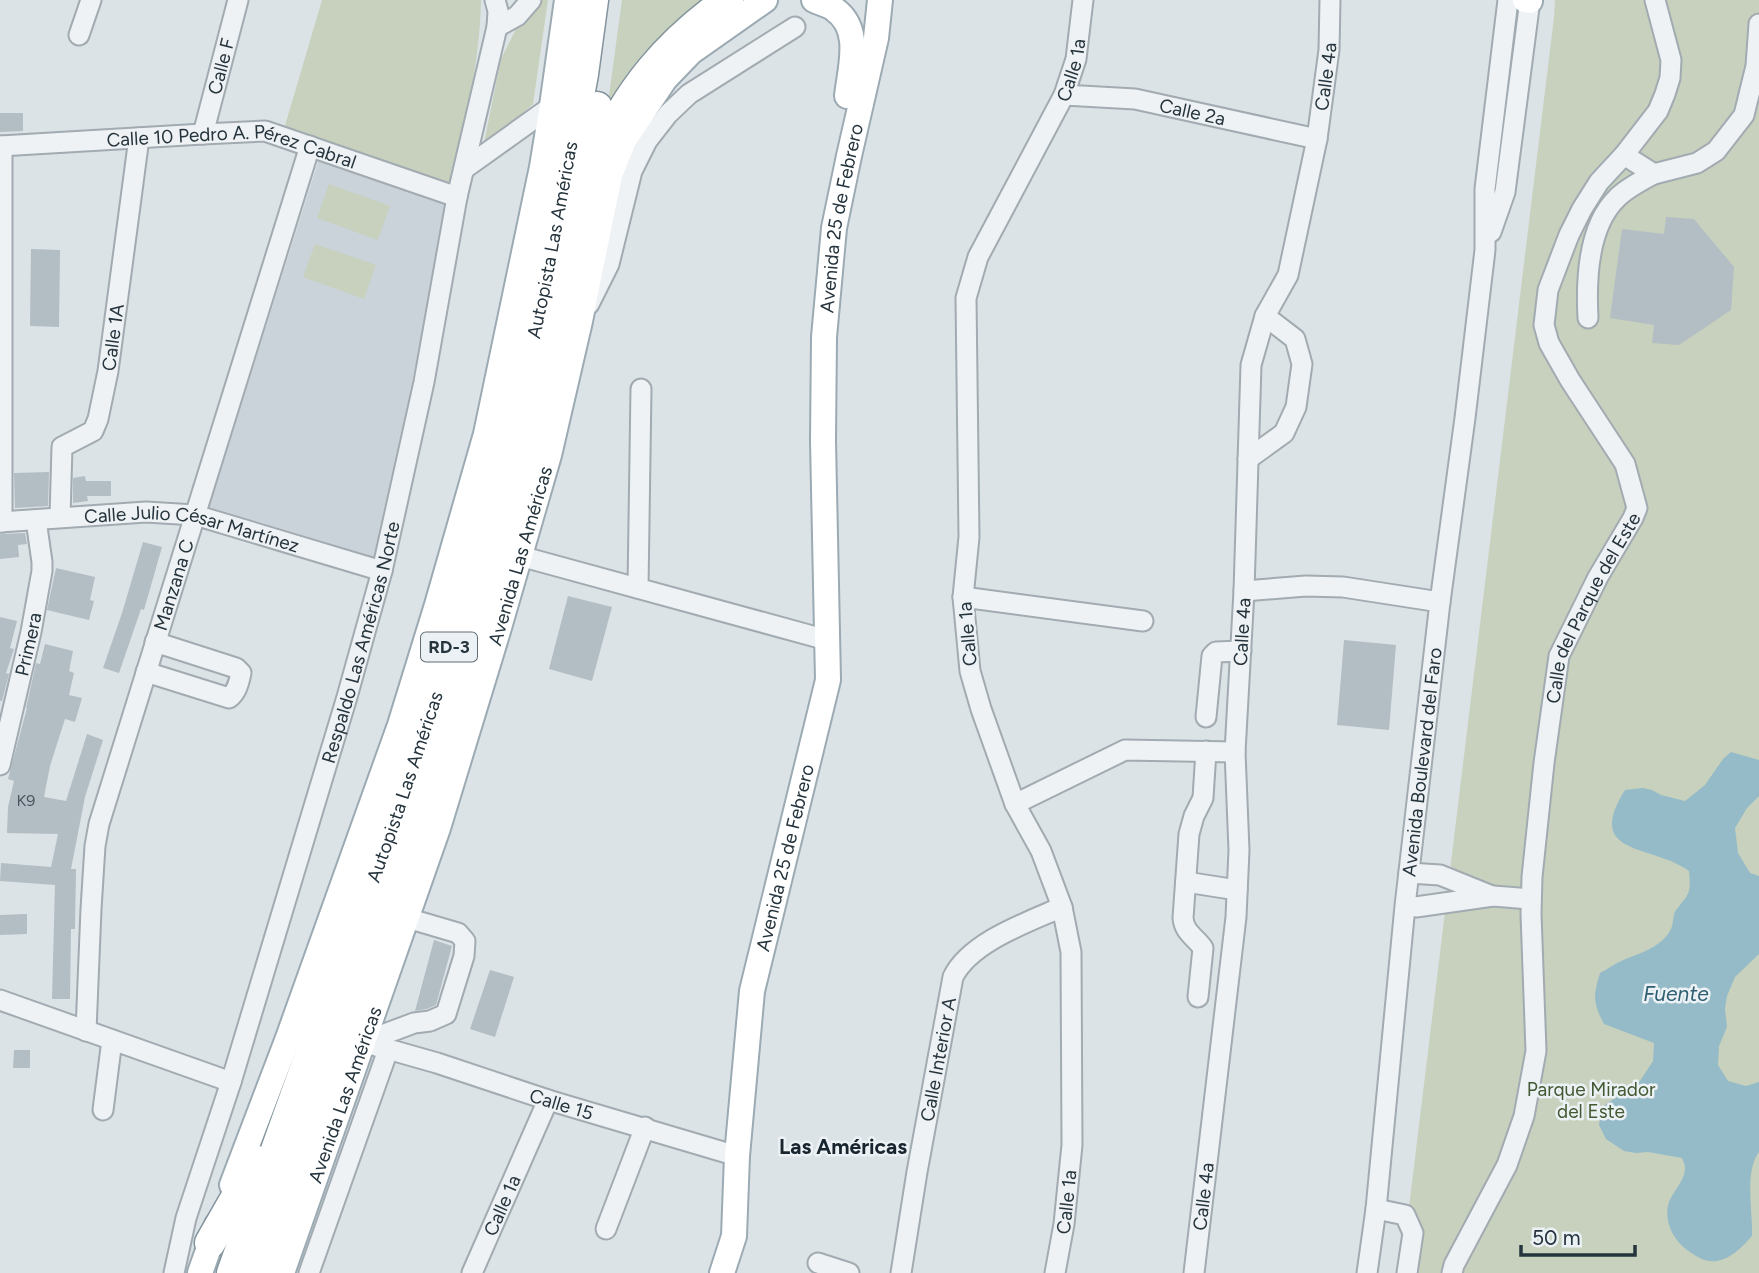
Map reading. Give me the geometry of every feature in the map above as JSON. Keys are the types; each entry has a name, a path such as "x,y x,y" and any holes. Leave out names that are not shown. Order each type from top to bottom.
{"highway":[{"name":"Autopista Las Américas","path":"232,1273 393,822 427,719 493,497 521,393 545,281 583,74 593,0"},
{"name":"Autopista Las Américas","path":"254,1273 432,777 519,489 564,300 581,213 614,0"},
{"path":"581,213 595,166 608,135 648,73 672,46 728,0"},
{"path":"210,1243 297,1091"}],"main road":[{"path":"200,1273 400,725 437,605 486,434 542,167 566,0"},
{"name":"Avenida Las Américas","path":"282,1273 376,1046 407,918 438,828 549,455 610,175 624,140 665,79 691,52 765,0"},
{"path":"814,0 833,8 843,17 850,29 853,45 847,96"},
{"name":"Avenida 25 de Febrero","path":"823,441 813,307 818,238 865,0"},
{"name":"Avenida 25 de Febrero","path":"722,1273 734,1236 737,1156 752,991 828,680 823,441 824,337 834,228 876,38 880,0"}],"street":[{"path":"79,35 91,0"},
{"name":"Calle F","path":"203,134 239,0"},
{"name":"Respaldo Las Américas Norte","path":"174,1273 186,1218 231,1082 347,697 382,571 424,382 457,197 497,27 498,11 495,0"},
{"path":"497,27 517,16 531,0"},
{"name":"Calle 1a","path":"1055,1273 1064,1224 1072,1145 1071,952 1062,907 1041,851 1015,804 970,671 963,597 969,537 965,298 978,257 1065,95 1076,59 1083,0"},
{"name":"Calle 4a","path":"1195,1273 1237,916 1239,850 1236,752 1251,365 1265,316 1288,275 1317,139 1329,50 1330,0"},
{"name":"Avenida Boulevard del Faro","path":"1367,1273 1440,602 1485,250 1485,190 1508,0"},
{"name":"Avenida Boulevard del Faro","path":"1485,250 1505,192 1528,0"},
{"name":"Calle del Parque del Este","path":"1451,1273 1507,1165 1524,1116 1536,1051 1531,899 1544,763 1559,656 1598,577 1637,508 1625,464 1570,380 1549,343 1544,325 1548,290 1569,235 1599,182 1658,111 1665,94 1670,78 1671,60 1654,0"},
{"path":"1588,318 1587,289 1591,254 1605,212 1617,198 1654,174 1697,163 1716,151 1744,115 1756,66 1759,24"},
{"path":"580,320 610,264 632,171 647,141 668,114 689,94 795,27"},
{"name":"Calle 2a","path":"1065,95 1135,99 1317,139"},
{"path":"464,169 552,106"},
{"name":"Calle 10 Pedro A. Pérez Cabral","path":"1,146 265,131 457,197"},
{"name":"Calle 1A","path":"60,517 62,447 93,431 106,383 139,138"},
{"path":"1,146 1,522"},
{"name":"Manzana C","path":"86,1031 96,836 310,146"},
{"path":"1624,155 1654,174"},
{"path":"1248,459 1284,433 1296,407 1302,364 1295,339 1265,316"},
{"path":"638,588 641,389"},
{"name":"Calle Julio César Martínez","path":"1,522 146,512 195,515 382,571"},
{"name":"Primera","path":"0,762 30,638 42,572 36,520"},
{"path":"520,556 827,640"},
{"path":"1244,591 1306,586 1343,587 1440,602"},
{"path":"963,597 1143,621"},
{"path":"146,672 229,698 237,687 241,673 236,667 155,642"},
{"path":"1206,717 1212,656 1216,652 1241,651"},
{"path":"1015,804 1125,750 1236,752"},
{"path":"1198,997 1203,948 1189,935 1184,925 1189,834 1203,798 1206,751"},
{"path":"1409,873 1440,875 1493,896"},
{"path":"1186,882 1237,890"},
{"path":"1416,907 1493,896 1531,899"},
{"name":"Calle Interior A","path":"901,1273 953,977 959,965 973,953 1011,929 1062,907"},
{"path":"309,1273 376,1046 382,1035 446,1014 464,956 465,941 458,933 407,918"},
{"path":"0,1000 231,1082"},
{"path":"103,1111 112,1040"},
{"name":"Calle 15","path":"376,1046 737,1156"},
{"name":"Calle 1a","path":"472,1273 548,1100"},
{"path":"606,1229 645,1127"},
{"path":"1376,1209 1405,1215 1413,1233 1407,1273"},
{"path":"818,1263 849,1273"}],"shaded area":[{"path":"319,159 447,201 378,558 209,507"}],"green space":[{"path":"322,0 481,0 475,69 452,183 284,129"},
{"path":"527,0 548,0 533,104 483,148 501,59"},
{"path":"622,0 714,0 607,110"},
{"name":"Parque Mirador del Este","path":"1555,0 1759,0 1759,1273 1401,1273"},
{"path":"329,184 390,206 378,240 317,218"},
{"path":"315,244 376,265 364,299 303,277"}],"water":[{"name":"Fuente","path":"1731,752 1759,760 1759,796 1747,808 1735,828 1738,853 1750,873 1759,876 1759,954 1735,977 1727,996 1727,1027 1719,1046 1718,1065 1728,1081 1746,1086 1759,1082 1759,1152 1754,1160 1750,1181 1752,1236 1732,1255 1722,1260 1709,1261 1682,1246 1668,1222 1669,1202 1684,1173 1682,1158 1624,1151 1606,1139 1599,1125 1602,1107 1640,1081 1653,1061 1654,1043 1604,1024 1596,1005 1595,994 1600,973 1660,943 1671,929 1675,912 1689,889 1689,871 1628,846 1617,838 1612,827 1614,812 1625,790 1643,788 1685,801 1705,785"}],"building":[{"path":"0,113 23,113 23,131 0,132"},
{"path":"1666,217 1694,219 1734,267 1731,310 1679,345 1652,343 1654,325 1610,318 1622,229 1664,234"},
{"path":"31,249 60,250 59,327 30,326"},
{"path":"49,472 48,506 15,508 14,473"},
{"path":"85,476 86,481 111,481 111,496 87,496 88,501 73,503 73,478"},
{"path":"25,533 27,544 18,545 19,557 0,559 0,534"},
{"path":"143,542 162,547 144,610 141,609 119,673 103,668"},
{"path":"56,568 95,577 90,600 94,601 89,620 47,610"},
{"path":"568,596 612,607 592,681 549,669"},
{"path":"0,617 17,621 10,648 14,649 6,673 9,674 2,701 0,701"},
{"path":"1344,640 1396,645 1389,730 1337,725"},
{"path":"45,644 73,651 69,671 74,673 69,695 82,698 75,722 65,719 50,766 44,797 66,801 87,734 103,740 85,797 71,869 76,869 75,929 71,929 70,999 52,999 55,885 0,881 1,863 51,867 58,834 7,833 8,807 14,781 8,779 36,663 40,664"},
{"path":"27,914 27,934 0,935 0,915"},
{"path":"434,940 452,946 436,1005 415,1011"},
{"path":"490,970 514,977 495,1037 470,1029"},
{"path":"14,1050 30,1050 30,1068 13,1068"}],"district":[{"name":"Las Américas","path":"843,1147"}]}
